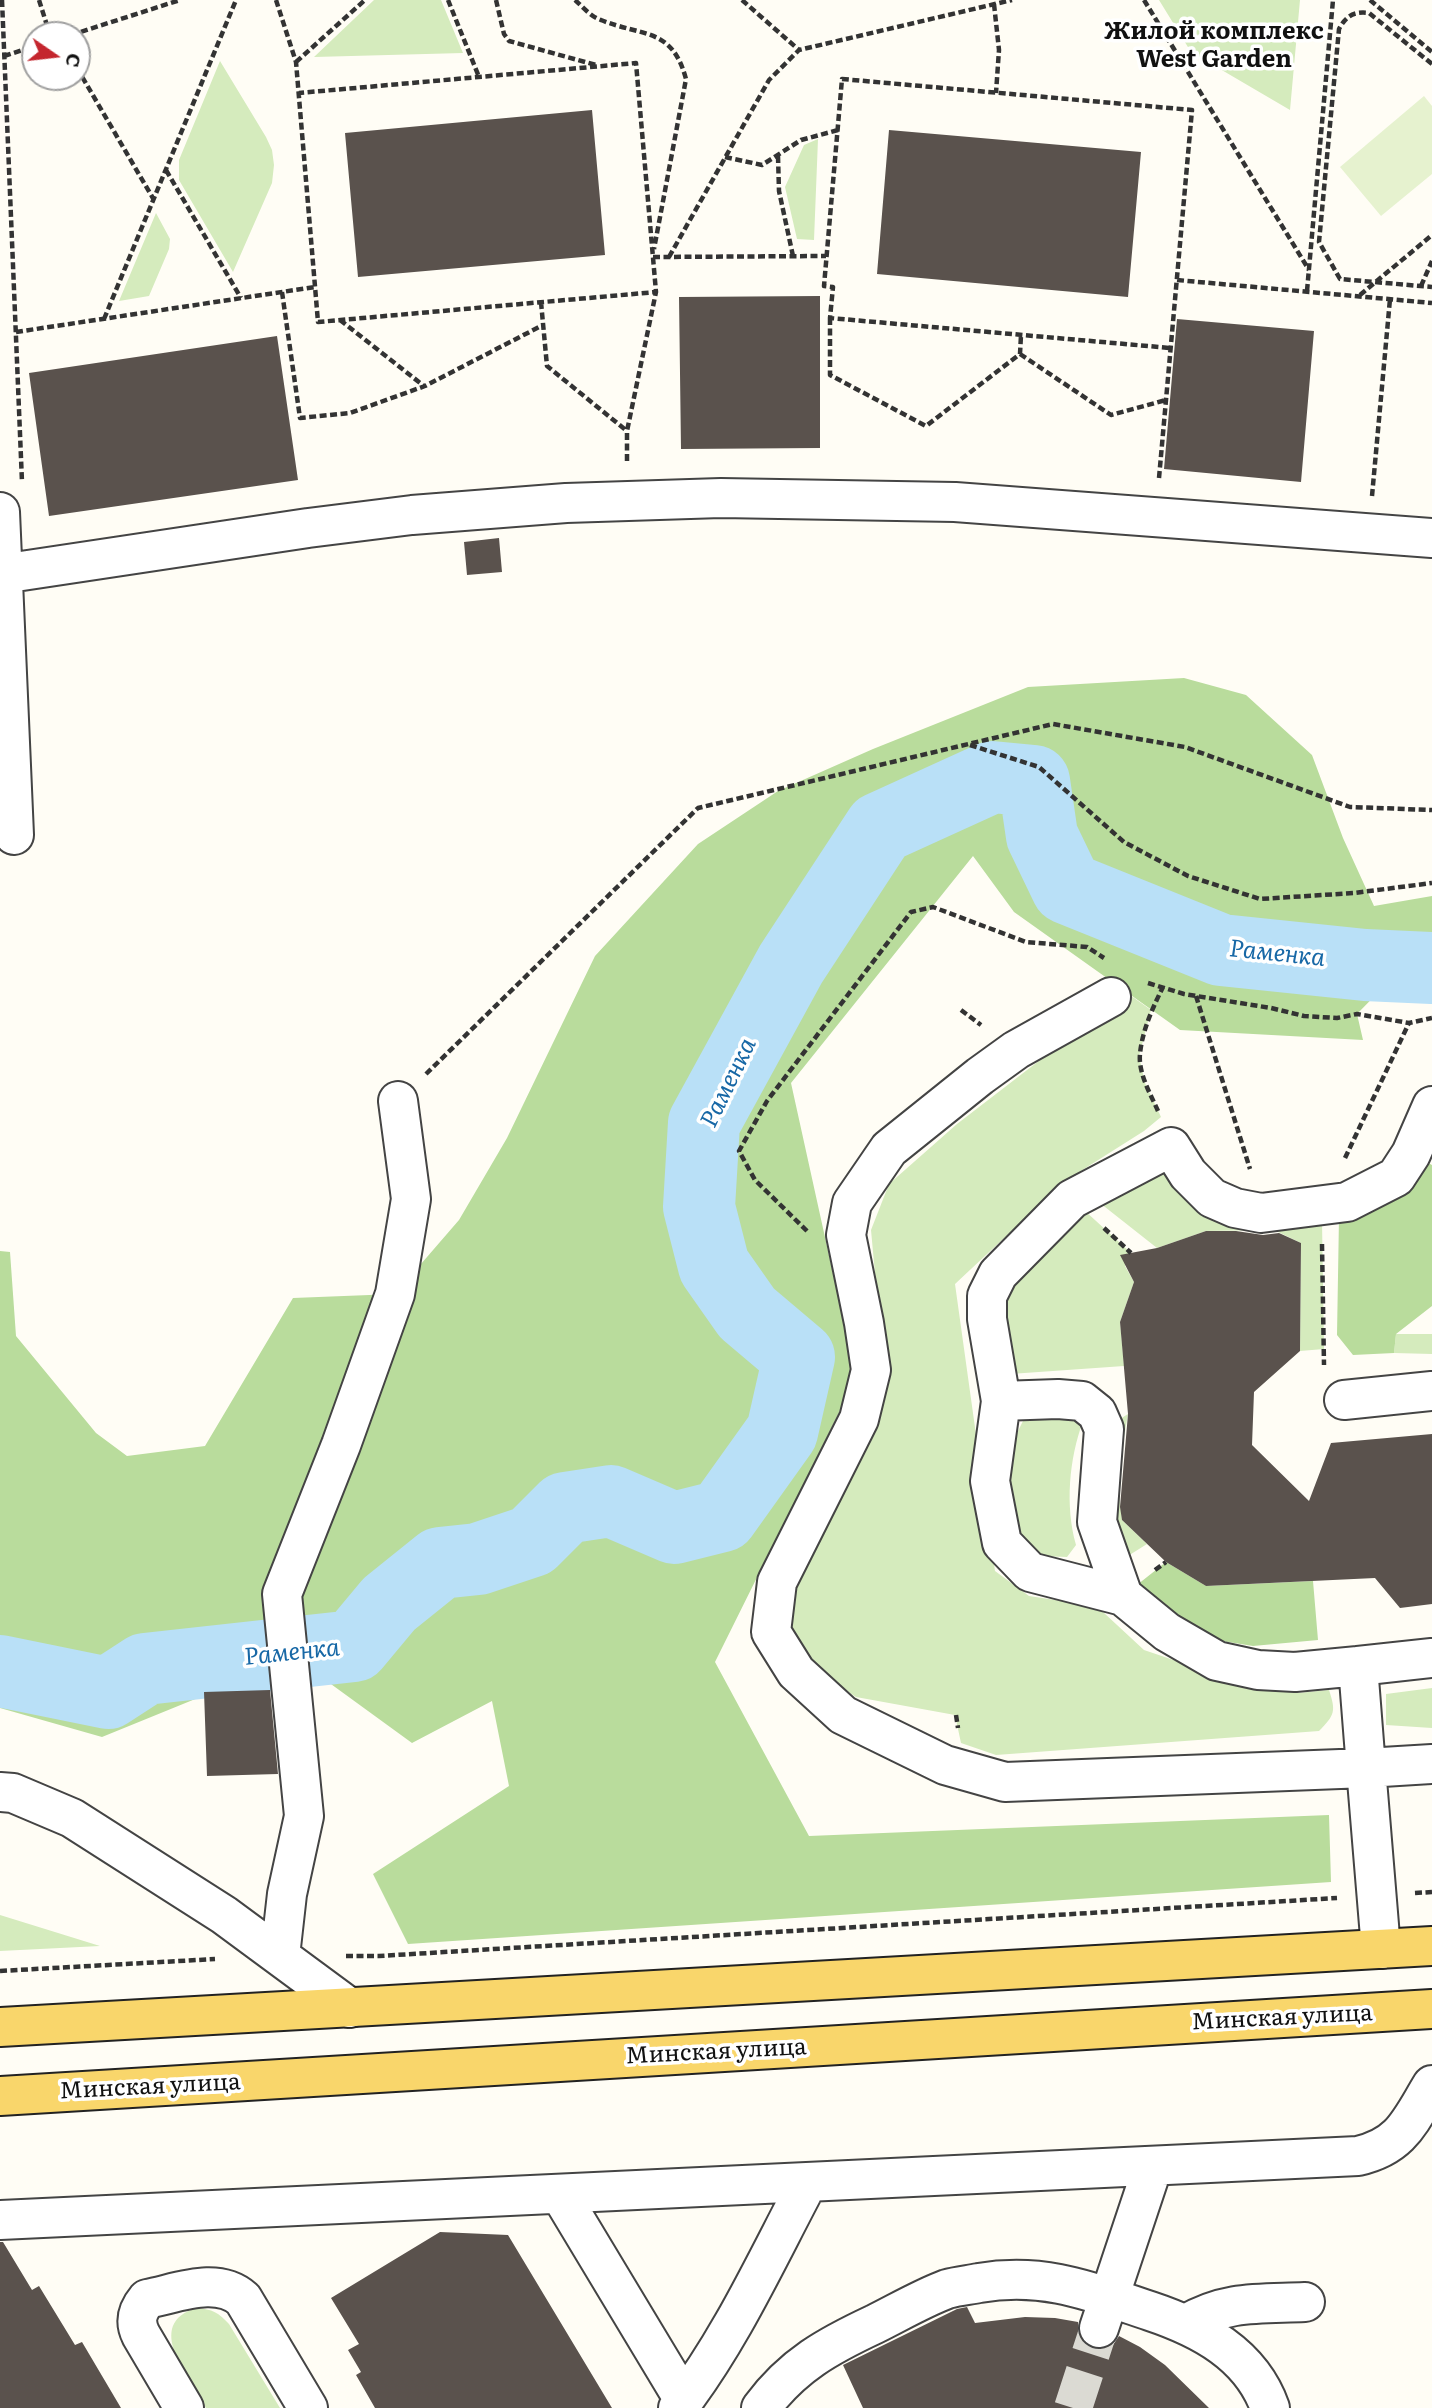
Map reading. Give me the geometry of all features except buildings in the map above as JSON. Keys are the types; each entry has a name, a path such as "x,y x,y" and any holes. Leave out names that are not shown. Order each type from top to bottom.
{"main road":[{"path":"0,2027 1432,1946"},
{"name":"Минская улица","path":"0,2096 1432,2009"}],"lane":[{"path":"2,574 412,515 566,503 714,498 955,502 1432,538"},
{"path":"11,500 2,574 14,835"},
{"path":"1115,992 979,1076 889,1149 852,1203 846,1235 871,1370 859,1419 777,1582 771,1632 796,1672 843,1715 945,1766 1005,1782 1432,1764"},
{"path":"279,1956 287,1894 304,1816 282,1594 341,1445 395,1294 411,1199 398,1101"},
{"path":"1432,1106 1411,1154 1396,1177 1347,1202 1261,1213 1235,1208 1212,1198 1188,1174 1171,1147 1072,1199 998,1274 987,1296 987,1319 1001,1401 990,1481 1002,1543 1030,1572 1123,1596 1167,1632 1217,1661 1258,1670 1296,1672 1432,1658"},
{"path":"1344,1400 1432,1391"},
{"path":"1001,1401 1082,1401 1097,1413 1104,1429 1097,1522 1123,1596"},
{"path":"1358,1666 1381,1949"},
{"path":"0,1792 13,1793 72,1818 224,1915 350,2008"},
{"path":"0,2220 1359,2156 1389,2146 1402,2133 1432,2085"},
{"path":"1104,2313 1153,2166"},
{"path":"560,2194 681,2404 734,2324 808,2182"},
{"path":"761,2408 790,2375 829,2346 949,2288 987,2282 1045,2281 1070,2285 1104,2313 1186,2323 1211,2337 1233,2354 1260,2386 1270,2408"},
{"path":"184,2408 137,2328 137,2316 147,2299 213,2286 227,2288 243,2299 308,2408"},
{"path":"1186,2323 1203,2314 1233,2305 1305,2302"}],"path":[{"path":"2,0 16,332 11,500"},
{"path":"39,0 46,21"},
{"path":"91,29 180,0"},
{"path":"104,318 236,0"},
{"path":"276,0 296,62 318,322 656,292"},
{"path":"296,62 365,0"},
{"path":"448,0 479,77"},
{"path":"496,0 504,34 509,41 600,66"},
{"path":"575,0 598,19 656,37 669,45 681,60 686,79 653,257"},
{"path":"742,0 799,50"},
{"path":"977,0 981,7"},
{"path":"668,257 769,80 799,50 1012,0"},
{"path":"1144,0 1309,270"},
{"path":"1307,291 1334,0"},
{"path":"1370,0 1432,52"},
{"path":"994,4 999,50 996,93"},
{"path":"1432,64 1369,13 1352,14 1344,20 1339,29 1319,242 1340,279 1432,287"},
{"path":"4,56 21,51"},
{"path":"299,93 636,63 656,292 627,431 627,461"},
{"path":"1021,335 1020,354 926,426 830,375 833,286 824,286 842,79 1192,110 1158,485"},
{"path":"90,91 154,200"},
{"path":"725,157 762,165 801,140 838,130"},
{"path":"778,156 779,191 793,256"},
{"path":"166,170 241,298"},
{"path":"1360,296 1432,235"},
{"path":"653,257 826,256"},
{"path":"1421,286 1432,261"},
{"path":"1177,280 1432,303"},
{"path":"16,332 315,287"},
{"path":"282,292 300,418 350,413 425,386 543,325"},
{"path":"1374,477 1390,299"},
{"path":"541,302 547,366 627,431"},
{"path":"830,318 1170,348"},
{"path":"340,320 425,386"},
{"path":"1020,354 1111,415 1166,400"},
{"path":"398,1101 698,808 1053,724 1185,747 1350,807 1432,810"},
{"path":"969,745 1039,767 1124,842 1188,876 1259,898 1354,893 1432,883"},
{"path":"816,1236 806,1230 755,1180 739,1151 767,1101 911,912 933,907 1026,942 1087,947 1117,967 1115,992 1150,983 1196,996 1304,1016 1337,1018 1357,1014 1409,1023 1432,1018"},
{"path":"1163,987 1151,1010 1139,1056 1145,1083 1161,1116 1171,1147"},
{"path":"1196,996 1251,1172"},
{"path":"1345,1158 1409,1023"},
{"path":"1321,1205 1325,1389 1344,1400"},
{"path":"341,1956 1432,1892"},
{"path":"0,1971 279,1956"}],"green space":[{"path":"374,0 441,0 463,53 314,57"},
{"path":"1159,0 1300,0 1290,110 1191,52"},
{"path":"220,61 266,137 272,150 274,165 272,183 233,272 179,180 179,160"},
{"path":"1424,96 1432,106 1432,174 1381,216 1340,167"},
{"path":"818,139 814,240 797,239 785,187 804,145"},
{"path":"156,213 170,239 169,249 149,296 119,301"},
{"path":"1184,678 1246,695 1312,755 1343,838 1374,906 1432,896 1432,968 1403,967 1357,1014 1363,1040 1180,1030 1014,912 973,856 791,1083 856,1378 715,1662 809,1836 1329,1815 1331,1882 408,1944 373,1874 509,1786 492,1701 412,1743 313,1671 210,1693 102,1737 0,1708 0,1251 10,1252 16,1336 96,1433 127,1456 205,1446 293,1298 395,1294 459,1220 507,1138 595,956 698,844 778,791 873,749 1028,687"},
{"path":"1127,993 1151,1010 1139,1056 1145,1083 1161,1117 1144,1131 1065,1181 955,1284 995,1571 1029,1596 1103,1612 1144,1650 1218,1675 1298,1693 1329,1690 1333,1712 1319,1731 996,1755 961,1743 955,1715 856,1697 811,1667 791,1631 791,1590 885,1382 871,1230 889,1184 957,1124"},
{"path":"1171,1147 1188,1174 1322,1221 1324,1349 1300,1351 1301,1243 1274,1230 1206,1231 1157,1248 1086,1192"},
{"path":"1411,1154 1432,1165 1432,1306 1396,1334 1394,1353 1353,1355 1337,1335 1339,1217"},
{"path":"1072,1199 1131,1253 1125,1266 1134,1282 1120,1322 1124,1366 996,1375 998,1274"},
{"path":"1396,1334 1432,1334 1432,1354 1394,1353"},
{"path":"1051,1411 1083,1421 1074,1451 1070,1483 1070,1515 1076,1545 1067,1557 1041,1556 1011,1526 1006,1487 1011,1445 1025,1417"},
{"path":"1128,1414 1117,1477 1122,1520 1147,1544 1112,1566 1104,1429"},
{"path":"1166,1562 1206,1586 1313,1581 1318,1640 1253,1646 1210,1639 1123,1596"},
{"path":"1432,1688 1432,1728 1386,1725 1386,1694"},
{"path":"0,1915 100,1946 0,1951"},
{"path":"197,2308 215,2312 229,2324 280,2408 206,2408 182,2368 171,2339 173,2326 181,2315"}],"waterway":[{"name":"Раменка","path":"0,1671 108,1693 145,1669 354,1646 389,1604 440,1563 478,1559 532,1541 565,1508 611,1501 674,1528 722,1516 782,1432 799,1357 747,1313 714,1266 699,1207 704,1123 791,964 880,828 992,777 1034,781 1042,836 1067,888 1221,950 1365,965 1432,968"}],"tunnel":[{"path":"1073,2408 1099,2328"}],"district":[{"name":"Жилой комплекс West Garden","path":"1214,46"}]}
